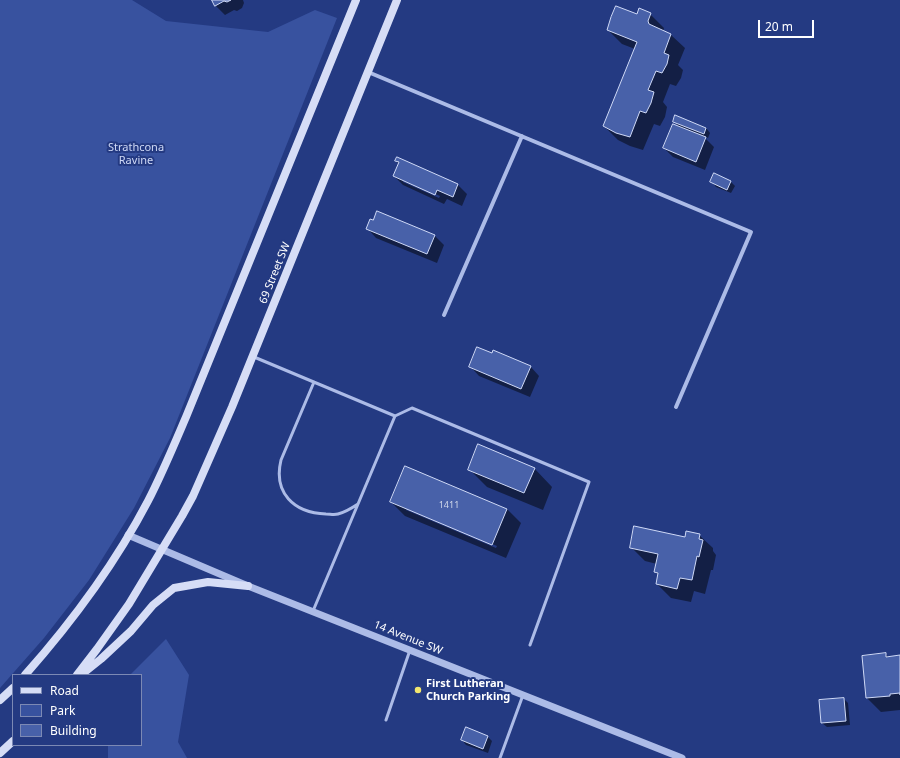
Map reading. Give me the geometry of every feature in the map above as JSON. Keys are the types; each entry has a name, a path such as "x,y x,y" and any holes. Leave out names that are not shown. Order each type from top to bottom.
{"main road":[{"path":"26,674 80,608 128,535 148,501 186,418 356,0"},
{"name":"69 Street SW","path":"77,674 124,611 182,516 203,474 253,356 397,0"},
{"path":"81,674 101,660 131,631 153,605 174,588 208,582 248,586"},
{"path":"0,700 12,689"},
{"path":"0,753 12,742"}],"street":[{"path":"368,72 751,232 676,407"},
{"path":"444,315 522,136"},
{"name":"14 Avenue SW","path":"128,535 248,586 682,758"}],"lane":[{"path":"253,356 394,416"},
{"path":"314,382 281,460 278,472 280,482 284,493 289,500 305,510 316,514 337,514 358,504"},
{"path":"313,612 394,416 412,408 589,482 530,645"},
{"path":"386,720 410,650"},
{"path":"500,758 523,695"}],"green space":[{"name":"Strathcona Ravine","path":"0,0 132,0 166,21 268,32 315,10 337,18 170,438 134,508 89,580 44,638 0,688"},
{"path":"166,639 189,675 178,742 187,758 108,758 108,746 142,746 142,674 131,674"}],"building":[{"path":"212,0 231,0 227,2 224,1 215,6"},
{"path":"616,6 637,14 639,8 651,13 648,21 649,24 671,34 664,53 669,55 667,64 662,73 656,71 648,90 654,92 651,103 646,113 640,111 630,137 616,133 603,126 637,42 607,30"},
{"path":"675,115 706,128 704,134 673,122"},
{"path":"673,124 706,137 696,162 663,148"},
{"path":"397,157 458,184 453,197 437,190 435,195 393,176 399,162 395,161"},
{"path":"714,173 731,181 727,190 710,182"},
{"path":"377,211 435,235 427,254 366,229 370,219 373,220"},
{"path":"477,347 492,353 493,350 531,366 521,389 469,367"},
{"path":"478,444 535,468 524,493 468,470"},
{"path":"405,466 507,509 492,545 390,502"},
{"path":"634,526 685,537 686,531 700,534 699,539 703,540 699,557 697,556 692,580 680,578 677,589 656,584 658,573 654,572 658,554 630,548"},
{"path":"886,653 886,657 900,655 900,693 890,694 890,696 866,698 862,656"},
{"path":"844,698 846,721 821,723 819,700"},
{"path":"466,727 488,736 483,749 461,740"}],"place":[{"name":"First Lutheran Church Parking","path":"418,690"}]}
